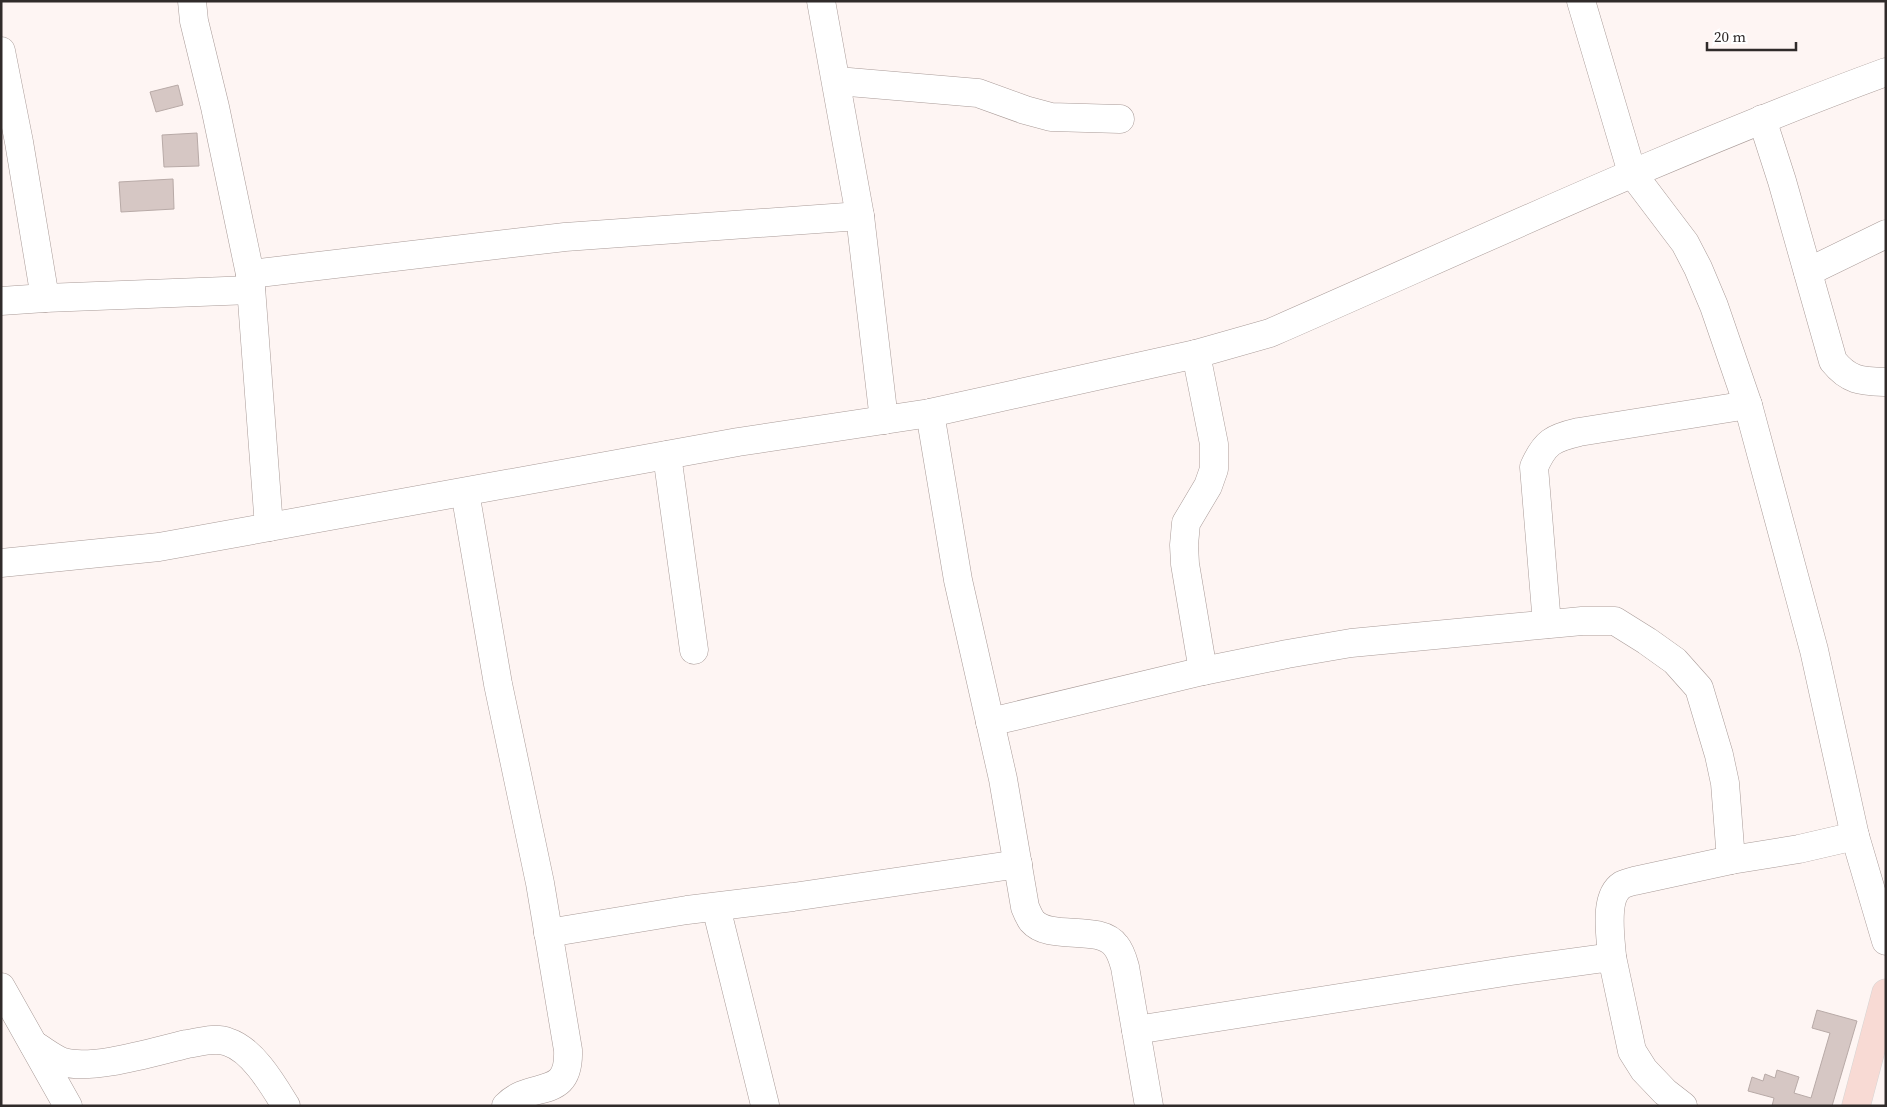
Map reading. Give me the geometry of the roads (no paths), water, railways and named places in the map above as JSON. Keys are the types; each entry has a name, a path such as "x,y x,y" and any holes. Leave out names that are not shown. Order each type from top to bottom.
{"main road":[{"path":"1859,1103 1886,992"}],"street":[{"path":"192,1 194,21 215,107 250,282 269,527"},
{"path":"821,1 860,216 884,420"},
{"path":"1581,1 1632,173 1685,243 1698,268 1714,306 1748,405 1814,650 1855,836 1886,941"},
{"path":"1,51 19,142 45,298"},
{"path":"1,563 159,547 738,442 930,413 1196,354 1270,334 1632,173 1762,119 1886,72"},
{"path":"836,81 978,92 1025,110 1051,117 1120,119"},
{"path":"1762,119 1833,361 1841,371 1854,379 1886,382"},
{"path":"1,301 250,282 565,237 860,216"},
{"path":"1808,272 1886,234"},
{"path":"1196,354 1214,444 1214,469 1208,486 1186,523 1184,545 1185,564 1203,671"},
{"path":"1547,624 1534,467 1541,452 1550,442 1579,432 1748,405"},
{"path":"930,413 958,580 1003,779 1024,907 1032,921 1045,929 1100,936 1110,940 1116,946 1125,967 1149,1106"},
{"path":"667,455 694,650"},
{"path":"465,492 498,684 540,882 568,1050 568,1069 559,1083 518,1096 506,1106"},
{"path":"990,722 1203,671 1351,643 1582,621 1615,621 1675,661 1699,688 1717,745 1725,783 1731,860"},
{"path":"1683,1106 1665,1092 1644,1070 1632,1051 1612,957 1609,913 1614,896 1621,886 1634,881 1731,860 1799,849 1855,836"},
{"path":"548,933 1018,864"},
{"path":"716,907 765,1105"},
{"path":"1136,1030 1612,957"},
{"path":"1,987 68,1106"},
{"path":"34,1045 63,1062 82,1064 120,1059 210,1040 228,1042 244,1051 268,1076 286,1106"}]}
